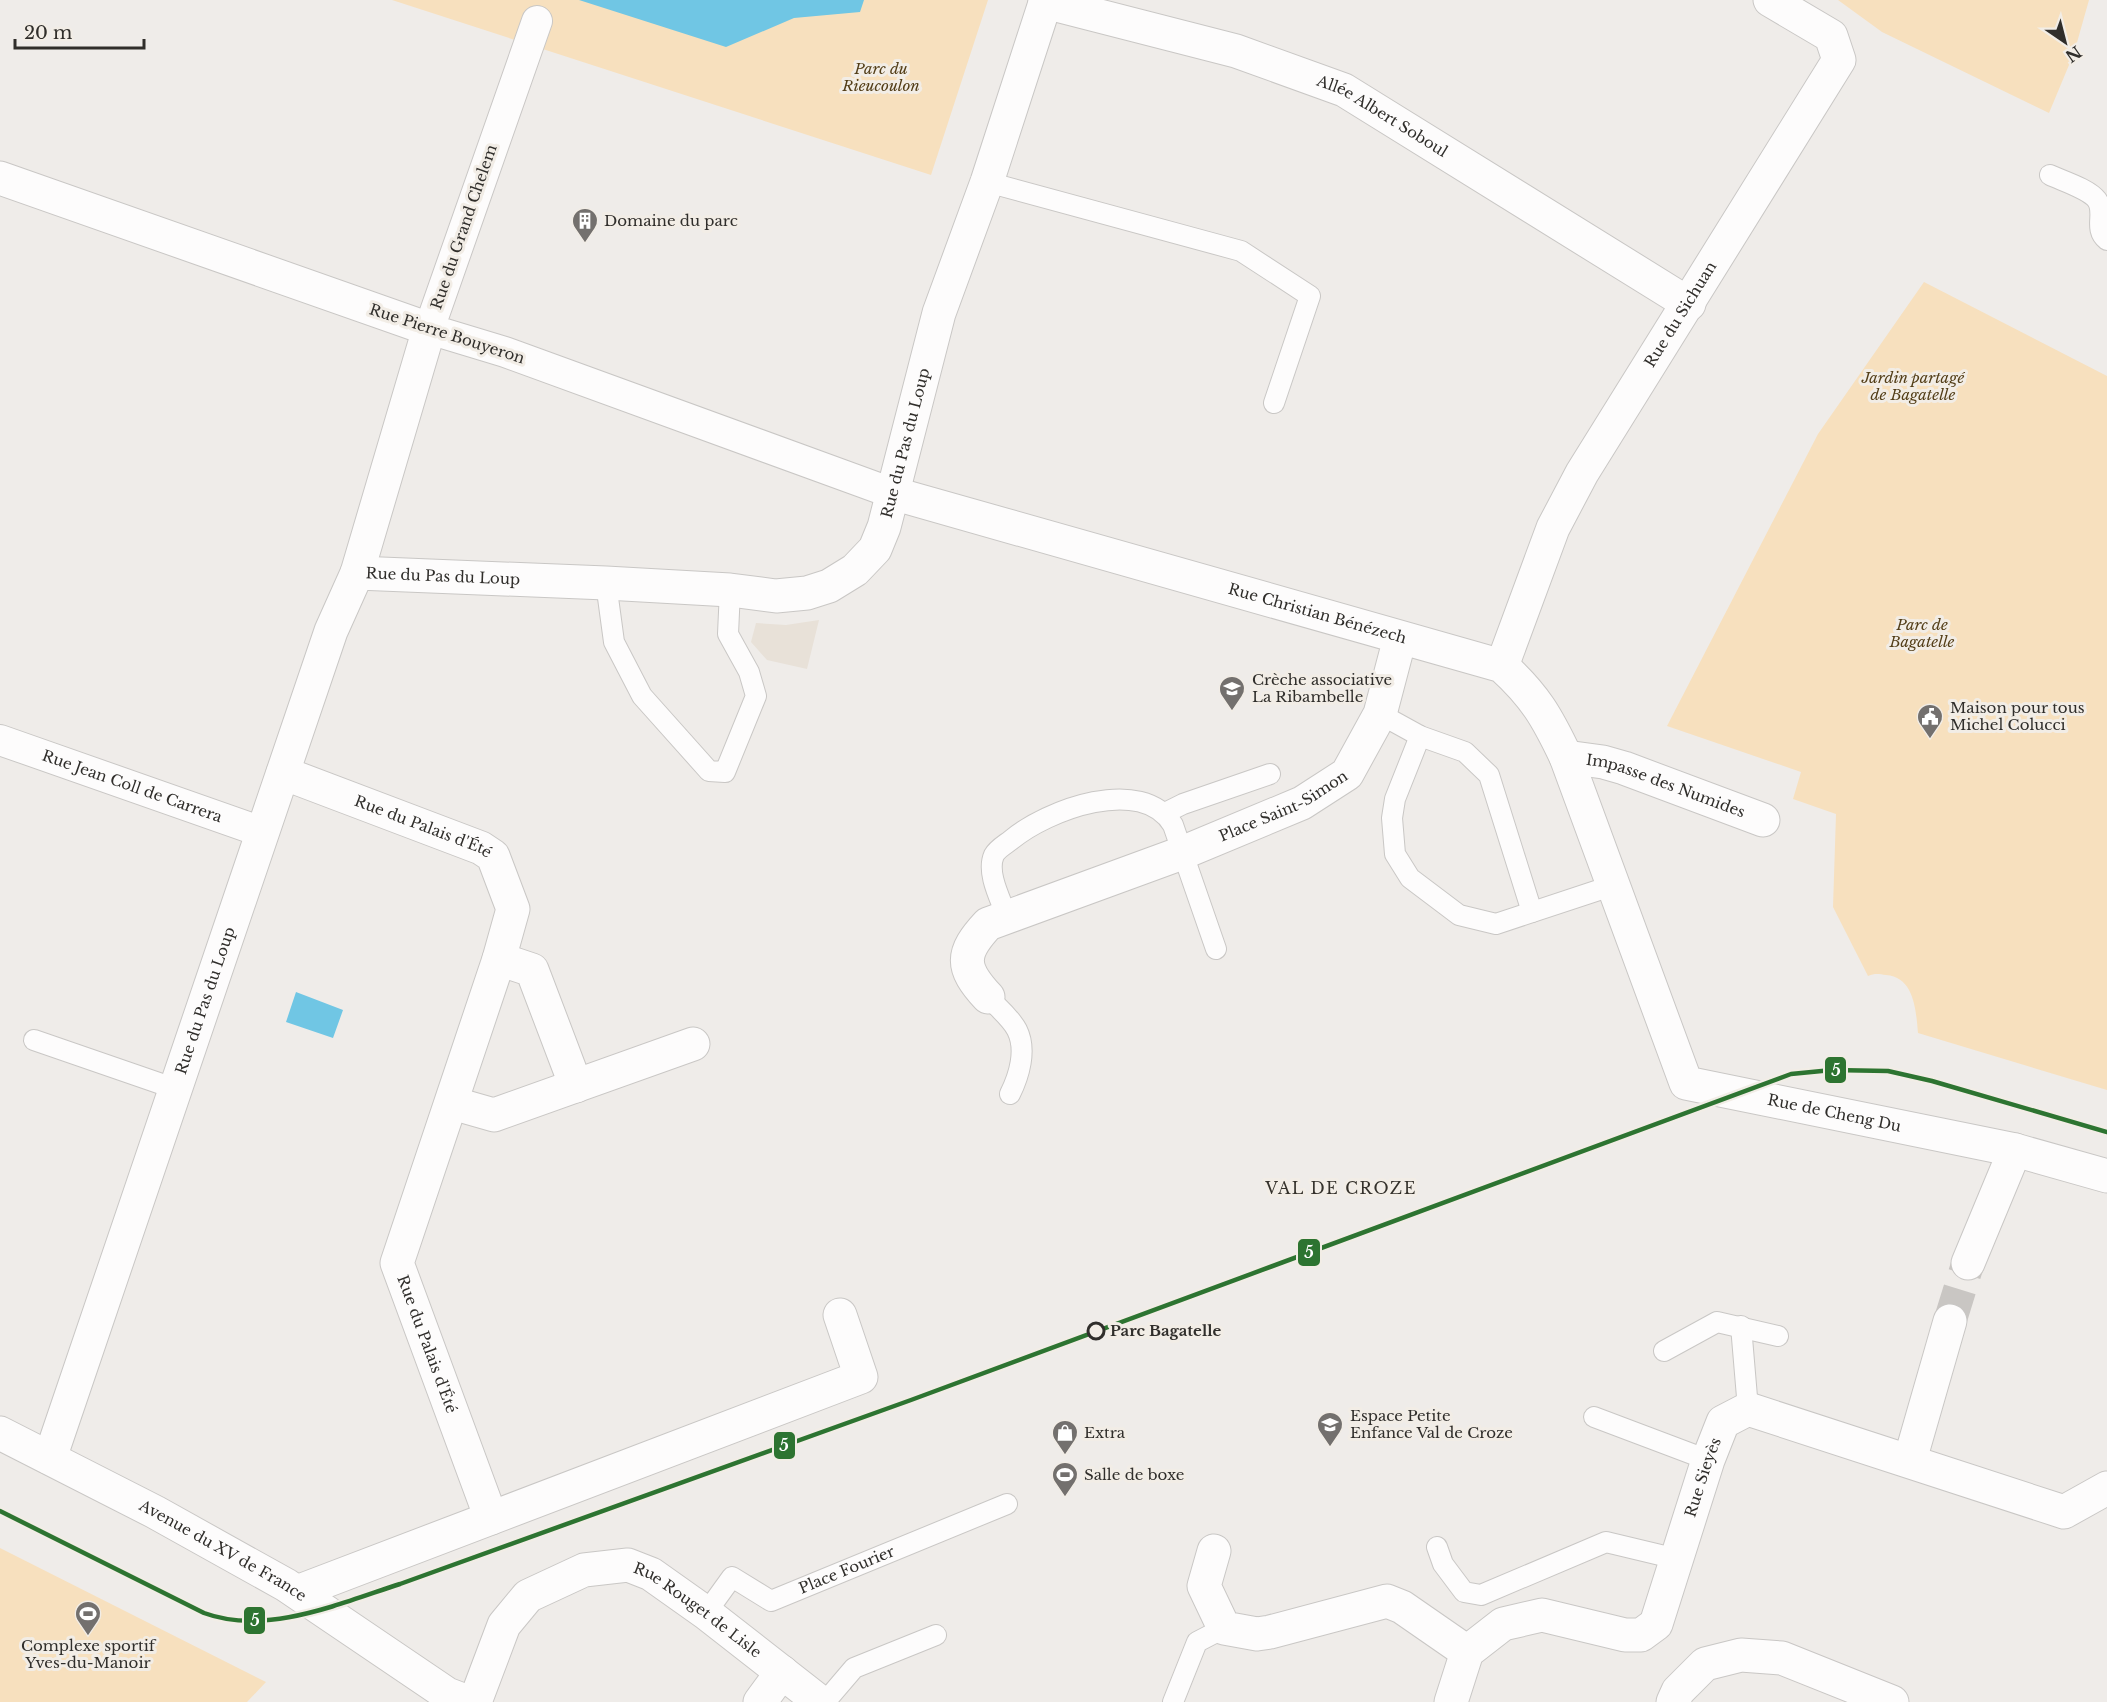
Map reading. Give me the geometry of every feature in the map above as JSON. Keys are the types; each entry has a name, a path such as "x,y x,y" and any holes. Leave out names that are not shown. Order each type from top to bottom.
{"street":[{"name":"Rue du Sichuan","path":"1502,666 1563,510 1582,473 1839,60 1831,36 1770,0"},
{"name":"Allée Albert Soboul","path":"1046,1 1236,51 1344,90 1689,304"},
{"name":"Rue du Pas du Loup","path":"50,1458 331,631 357,573 606,583 730,590 776,596 807,593 838,581 855,570 874,549 884,527 939,314 987,182 1046,1"},
{"name":"Rue du Grand Chelem","path":"357,573 429,328 537,21"},
{"name":"Rue Pierre Bouyeron","path":"0,178 429,328 505,352 892,494"},
{"name":"Rue Christian Bénézech","path":"892,494 1502,666 1524,686 1545,713 1566,757 1614,885"},
{"name":"Place Saint-Simon","path":"988,997 976,984 967,966 971,943 988,924 1182,853 1302,804 1347,774 1380,714 1400,638"},
{"name":"Rue Jean Coll de Carrera","path":"0,740 262,832"},
{"name":"Impasse des Numides","path":"1566,757 1603,762 1624,768 1763,820"},
{"name":"Rue du Palais d'Été","path":"283,773 481,848 493,856 513,909 499,960 397,1263 491,1518"},
{"name":"Rue de Cheng Du","path":"1614,885 1686,1083 2015,1150 2107,1176"},
{"path":"499,960 532,970 576,1086"},
{"path":"452,1103 494,1115 693,1044"},
{"path":"1968,1263 2015,1150"},
{"path":"297,1592 861,1377 840,1315"},
{"path":"1910,1460 1950,1321"},
{"path":"1748,1409 2064,1512 2107,1488"},
{"name":"Rue Sieyès","path":"1467,1652 1503,1624 1542,1615 1625,1635 1641,1635 1656,1624 1708,1460 1723,1422 1748,1409"},
{"name":"Avenue du XV de France","path":"0,1433 165,1518 297,1592 447,1694 468,1702"},
{"path":"1214,1551 1204,1586 1224,1628 1257,1634 1270,1632 1387,1601 1402,1607 1467,1652 1451,1702"},
{"name":"Rue Rouget de Lisle","path":"475,1702 504,1625 528,1596 584,1570 627,1565 651,1574 706,1613 820,1702"},
{"path":"1673,1702 1678,1691 1705,1664 1741,1656 1782,1658 1892,1702"},
{"path":"760,1702 782,1672"}],"lane":[{"path":"2050,175 2095,198 2102,208 2099,227 2107,240"},
{"path":"987,182 1240,250 1310,296 1274,403"},
{"path":"606,583 614,642 642,696 709,771 725,772 756,696 749,672 728,634 730,590"},
{"path":"1380,714 1420,736 1466,752 1489,775 1532,912"},
{"path":"1420,736 1395,800 1392,818 1395,854 1410,878 1459,915 1496,924 1614,885"},
{"path":"1166,813 1183,804 1270,774"},
{"path":"1007,917 991,870 994,854 1028,826 1077,805 1119,799 1151,806 1166,813 1216,949"},
{"path":"988,997 1017,1030 1021,1050 1018,1077 1010,1094"},
{"path":"34,1040 176,1089"},
{"path":"1664,1351 1717,1322 1778,1336"},
{"path":"1741,1326 1748,1409"},
{"path":"1594,1417 1708,1460"},
{"name":"Place Fourier","path":"706,1613 732,1577 771,1601 1006,1504"},
{"path":"1437,1547 1443,1564 1464,1592 1481,1595 1606,1542 1677,1559"},
{"path":"1173,1702 1197,1642 1224,1628"},
{"path":"825,1702 854,1668 936,1635"}],"shaded area":[{"path":"819,620 807,669 767,660 751,642 756,623 786,625"}],"green space":[{"name":"Parc du Rieucoulon","path":"392,0 988,0 931,175"},
{"path":"1838,0 2089,0 2074,53 2049,113 1882,32"},
{"name":"Parc de Bagatelle","path":"1924,282 2107,376 2107,1090 1918,1033 1915,1006 1908,989 1896,977 1879,974 1868,976 1833,907 1836,814 1793,799 1801,772 1667,726 1818,434"},
{"name":"Complexe sportif Yves-du-Manoir","path":"0,1548 266,1682 247,1702 0,1702"}],"water":[{"path":"579,0 864,0 860,12 794,18 726,47"},
{"path":"296,992 343,1010 333,1038 286,1022"}],"tunnel":[{"path":"1950,1321 1968,1263"}],"transit line":[{"name":"5","path":"0,1511 204,1613 228,1619 252,1621 278,1619 328,1608 400,1584 911,1400 1791,1074 1832,1070 1888,1071 1932,1081 2107,1132"}],"place":[{"name":"Domaine du parc","path":"585,244"},
{"name":"Crèche associative La Ribambelle","path":"1232,712"},
{"name":"Maison pour tous Michel Colucci","path":"1930,740"},
{"name":"Parc Bagatelle","path":"1096,1331"},
{"name":"Espace Petite Enfance Val de Croze","path":"1330,1448"},
{"name":"Extra","path":"1065,1456"},
{"name":"Salle de boxe","path":"1065,1498"},
{"name":"Complexe sportif Yves-du-Manoir","path":"88,1637"}],"district":[{"name":"VAL DE CROZE","path":"1341,1188"}],"park label":[{"name":"Jardin partagé de Bagatelle","path":"1913,386"}]}
